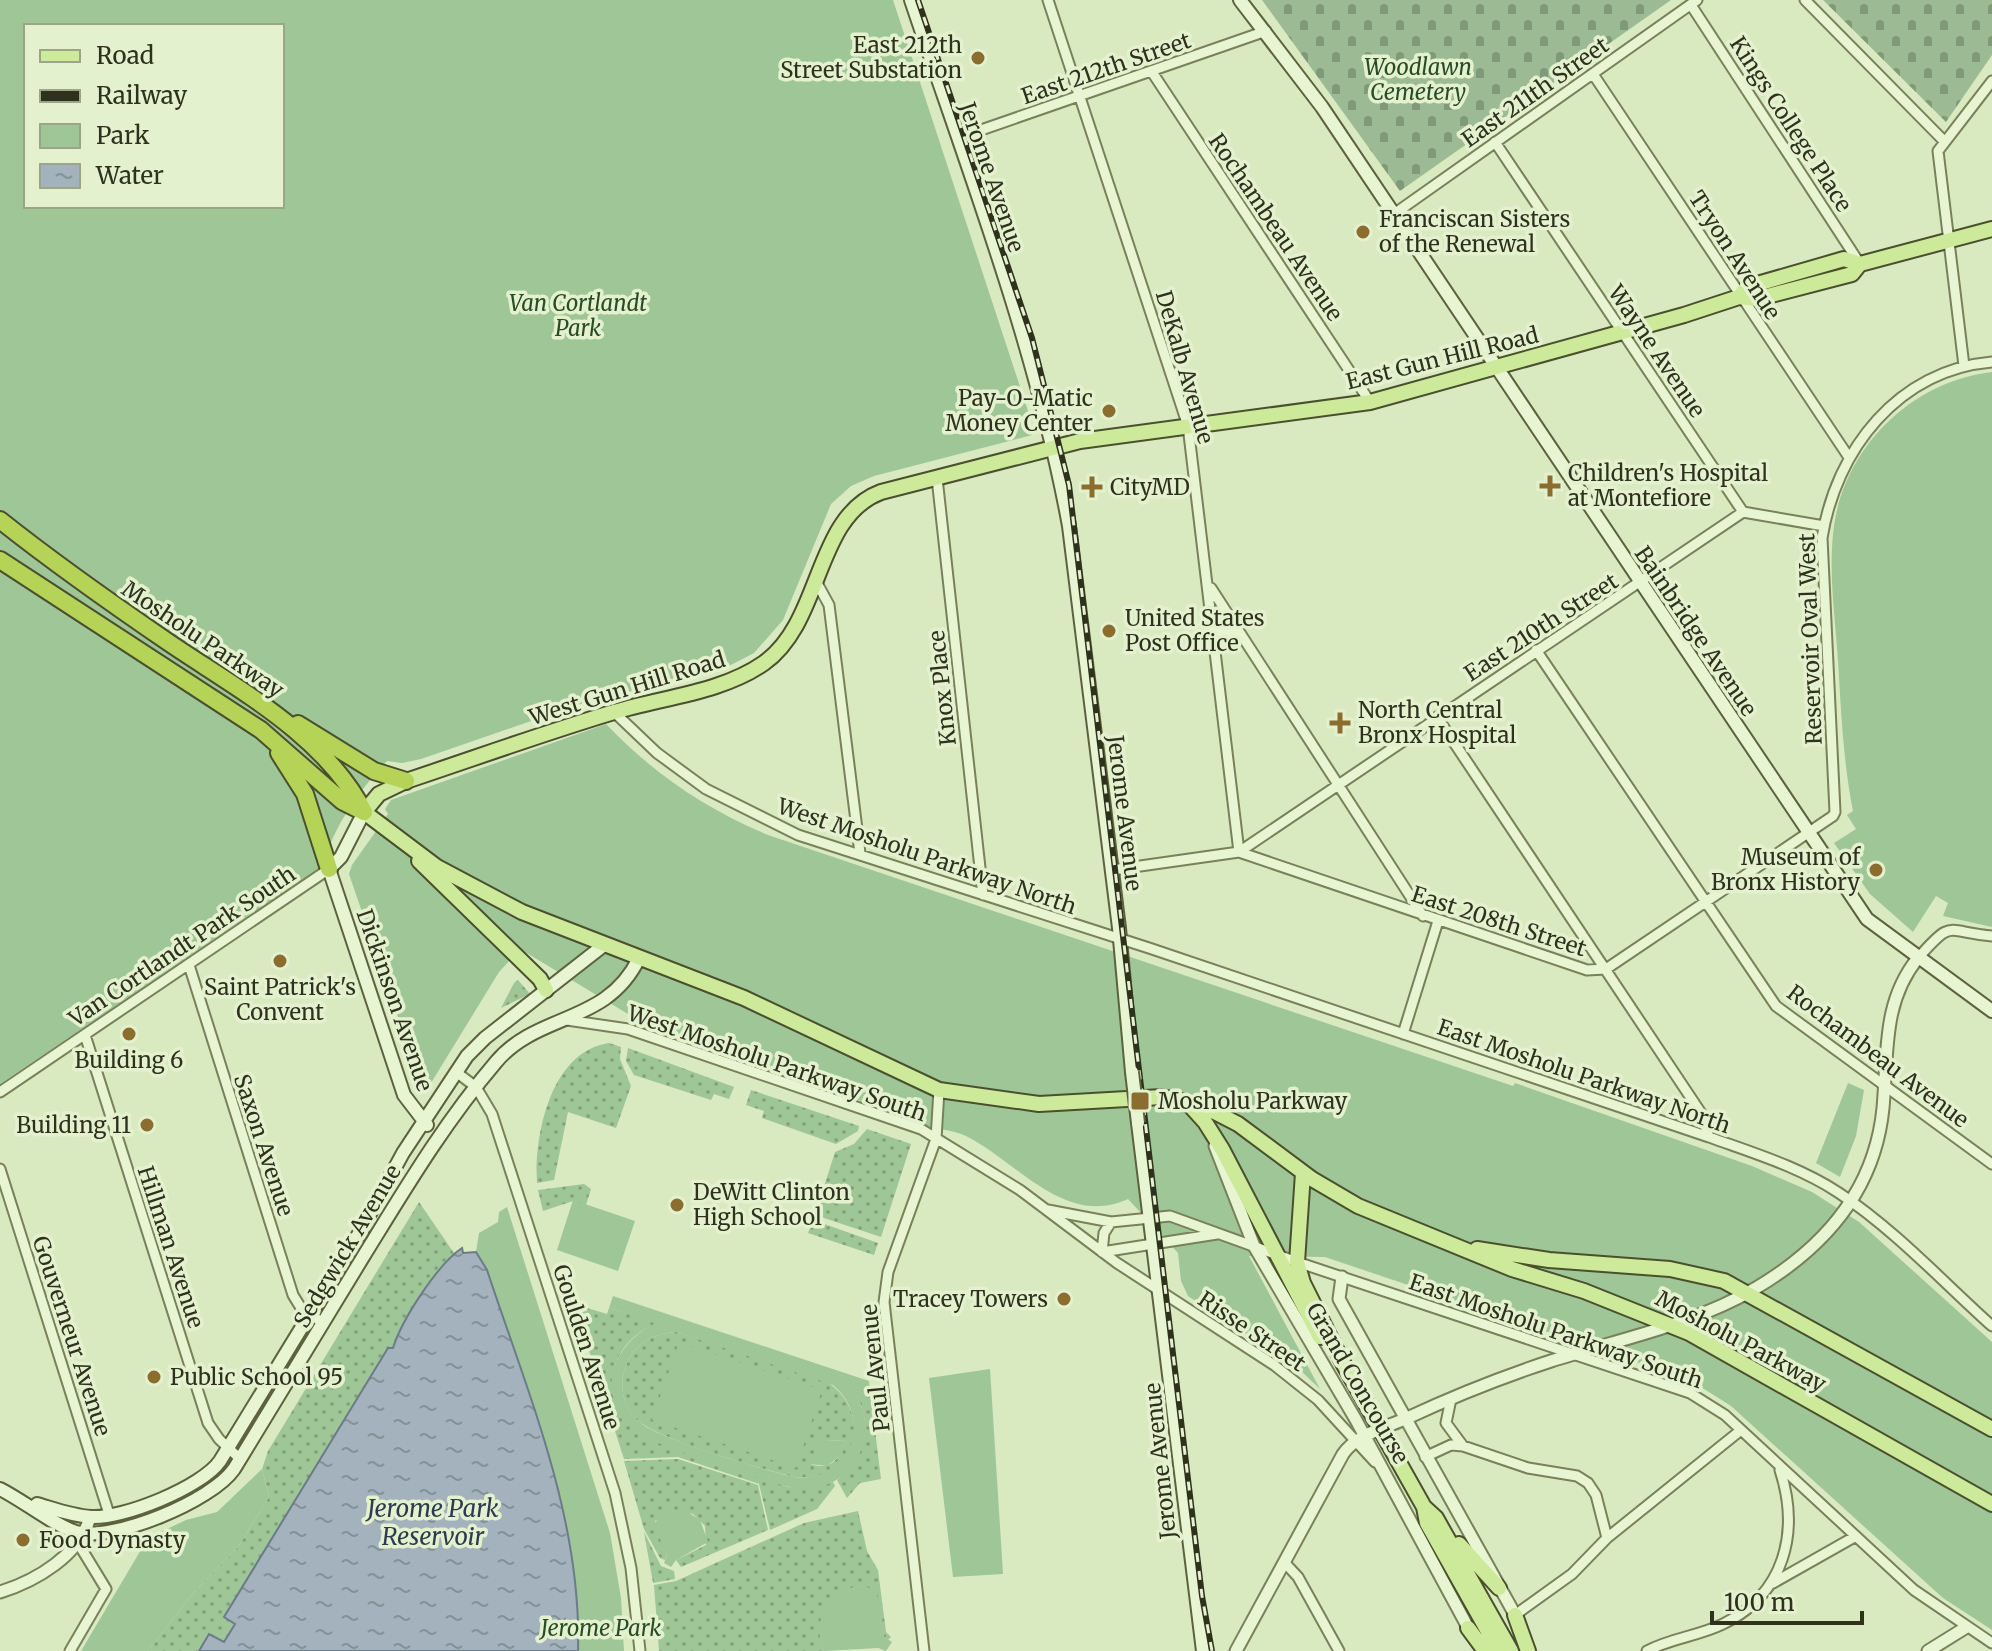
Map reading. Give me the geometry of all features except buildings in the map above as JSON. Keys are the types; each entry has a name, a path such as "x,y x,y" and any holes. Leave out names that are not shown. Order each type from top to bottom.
{"highway":[{"name":"Mosholu Parkway","path":"0,520 102,597 272,713 353,789 364,812"},
{"name":"Mosholu Parkway","path":"0,560 261,730 342,801 364,812"},
{"path":"272,713 298,724 374,771 406,781"},
{"path":"261,730 301,786 329,869"}],"main road":[{"name":"Jerome Avenue","path":"911,0 1025,338 1054,446 1069,526 1203,1651"},
{"name":"Bainbridge Avenue","path":"1240,0 1266,31 1394,214 1867,919 1992,1011"},
{"name":"East Gun Hill Road","path":"1054,446 1370,402 1623,333 1739,297 1747,287 1844,259 1860,264 1992,229"},
{"name":"West Gun Hill Road","path":"364,812 379,794 406,781 614,712 721,684 748,673 787,641 817,583 842,523 854,506 881,492 1054,446"},
{"name":"Mosholu Parkway","path":"364,812 409,848 522,912 756,1004 939,1090 1039,1104 1162,1097 1184,1099 1225,1116 1303,1173 1358,1206 1671,1325 1992,1504"},
{"name":"Van Cortlandt Park South","path":"329,869 341,857 364,812"},
{"path":"409,848 434,878 540,979 546,990"},
{"name":"Dickinson Avenue","path":"329,869 404,1095 437,1136"},
{"name":"Sedgwick Avenue","path":"90,1517 109,1514 194,1486 212,1471 456,1072 478,1043 604,945"},
{"name":"Sedgwick Avenue","path":"81,1538 194,1503 225,1481 437,1136 517,1042 591,1009 613,994 639,958"},
{"name":"Grand Concourse","path":"1184,1099 1211,1131 1323,1342 1343,1363"},
{"name":"Grand Concourse","path":"1303,1173 1297,1262 1303,1283 1343,1363 1424,1507 1427,1523 1499,1651"},
{"name":"Mosholu Parkway","path":"1458,1246 1549,1260 1687,1271 1724,1281 1992,1429"},
{"path":"0,1489 81,1538"},
{"path":"26,1502 90,1517"},
{"name":"Grand Concourse","path":"1424,1507 1436,1518 1511,1651"},
{"path":"1436,1518 1487,1579 1499,1588"},
{"path":"1515,1615 1531,1651"},
{"path":"1468,1628 1483,1651"}],"street":[{"name":"DeKalb Avenue","path":"1048,0 1188,426 1239,852"},
{"path":"1805,0 1945,142"},
{"name":"East 211th Street","path":"1394,214 1694,2"},
{"name":"Kings College Place","path":"1694,2 1860,264"},
{"name":"East 212th Street","path":"958,138 1266,31"},
{"name":"Rochambeau Avenue","path":"1152,72 1370,402"},
{"name":"Tryon Avenue","path":"1593,74 1848,456"},
{"path":"1964,366 1938,151 1992,81"},
{"name":"Wayne Avenue","path":"1495,142 1743,512"},
{"name":"Reservoir Oval West","path":"1835,812 1824,526 1831,494 1848,456 1876,420 1898,400 1917,387 1964,366 1992,362"},
{"name":"Knox Place","path":"937,478 983,895"},
{"path":"1743,512 1824,526"},
{"name":"East 210th Street","path":"1239,852 1743,512"},
{"path":"817,583 829,605 860,853"},
{"path":"1209,585 1423,916"},
{"path":"1215,632 1234,632 1244,638"},
{"name":"Rochambeau Avenue","path":"1536,650 1776,1006 1992,1164"},
{"name":"West Mosholu Parkway North","path":"614,712 657,753 734,806 798,835 1120,940"},
{"path":"1437,717 1701,1113 1709,1137"},
{"name":"East 208th Street","path":"1112,870 1239,852 1587,970 1606,969 1808,834 1835,812"},
{"name":"Van Cortlandt Park South","path":"0,1092 329,869"},
{"path":"1403,1034 1438,921"},
{"path":"1236,1651 1343,1454 1360,1438 1451,1399 1575,1354 1671,1325 1748,1293 1818,1240 1852,1202 1877,1141 1886,1037 1892,1009 1905,977 1918,958 1949,928 1992,936"},
{"name":"East Mosholu Parkway North","path":"1120,940 1709,1137 1795,1170 1852,1202 1992,1326"},
{"name":"Saxon Avenue","path":"189,965 293,1295 323,1323"},
{"name":"West Mosholu Parkway South","path":"567,1020 628,1029 921,1129 958,1149 1048,1210 1102,1252 1161,1290"},
{"name":"Hillman Avenue","path":"85,1035 207,1419 227,1448 240,1459"},
{"name":"Goulden Avenue","path":"456,1072 476,1087 495,1121 615,1493 631,1568 640,1651"},
{"name":"Paul Avenue","path":"924,1651 884,1302 888,1272 936,1139 939,1090"},
{"name":"Grand Concourse","path":"1211,1131 1254,1246 1360,1438 1386,1475 1468,1628"},
{"name":"Gouverneur Avenue","path":"0,1169 109,1514"},
{"name":"West Mosholu Parkway South","path":"1048,1210 1111,1222 1151,1217"},
{"name":"East Mosholu Parkway South","path":"1151,1217 1170,1216 1297,1262 1690,1393 1718,1410 1741,1430 1914,1590 1965,1628 1992,1643"},
{"path":"1111,1222 1104,1233 1102,1252 1221,1233"},
{"name":"Grand Concourse","path":"1342,1277 1339,1299 1515,1615"},
{"name":"Risse Street","path":"1161,1290 1274,1365 1360,1438"},
{"path":"1451,1399 1446,1423 1463,1446"},
{"path":"1515,1615 1579,1568 1607,1538 1741,1430"},
{"path":"1425,1457 1451,1445 1463,1446 1528,1468 1577,1476 1588,1483 1602,1510 1607,1538"},
{"path":"1773,1583 1783,1563 1790,1525 1787,1491 1779,1467"},
{"path":"70,1651 106,1589 81,1538 90,1517"},
{"path":"1647,1651 1722,1625 1741,1614 1773,1583 1856,1536"},
{"name":"Sedgwick Avenue","path":"0,1592 43,1571 81,1538"},
{"path":"1285,1563 1298,1577 1339,1651"},
{"path":"1928,1651 1965,1628"}],"green space":[{"name":"Van Cortlandt Park","path":"0,0 893,0 1028,411 1032,435 874,476 851,486 831,504 783,620 754,653 725,668 580,704 421,759 402,763 387,761 348,810 322,866 0,1084"},
{"name":"Woodlawn Cemetery","path":"1262,0 1671,0 1400,191"},
{"path":"1823,0 1992,0 1992,55 1946,122"},
{"path":"1992,372 1992,927 1943,916 1948,903 1936,896 1913,932 1870,894 1834,843 1856,829 1847,815 1853,811 1843,736 1833,593 1834,526 1852,470 1887,423 1935,389 1963,378"},
{"path":"606,724 643,759 681,788 722,813 768,835 1513,1086 1515,1083 1752,1166 1812,1192 1859,1222 1992,1342 1992,1630 1943,1598 1731,1406 1690,1380 1325,1257 1249,1256 1320,1389 1301,1371 1188,1296 1181,1281 1178,1253 1128,1199 1105,1206 1083,1205 1063,1199 966,1136 895,1118 872,1109 867,1103 638,1020 520,949 499,972 431,1083 422,1087 349,874 352,865 388,814 385,809 391,800"},
{"path":"518,980 530,994 501,1008 514,983"},
{"path":"609,1043 621,1047 620,1059 631,1086 616,1128 568,1112 554,1180 537,1183 543,1120 560,1078 589,1049"},
{"path":"628,1048 734,1087 729,1099 714,1094 711,1100 634,1075 626,1061"},
{"path":"1848,1083 1864,1090 1856,1136 1840,1177 1816,1163"},
{"path":"751,1090 859,1126 858,1131 836,1144 762,1118 764,1111 746,1105"},
{"path":"867,1129 911,1144 881,1237 815,1215 835,1152 854,1144"},
{"path":"584,1184 591,1189 586,1205 573,1201 543,1211 538,1190"},
{"path":"573,1200 635,1221 618,1271 557,1250"},
{"path":"419,1202 456,1256 427,1287 411,1311 393,1349 388,1348 224,1617 235,1623 224,1642 210,1635 199,1651 148,1651 194,1592 238,1547 269,1497 262,1469 268,1451"},
{"name":"Jerome Park","path":"507,1207 610,1533 621,1598 624,1651 578,1651 577,1602 562,1505 535,1410 487,1270 476,1252 479,1233 498,1222 499,1212"},
{"path":"813,1220 878,1243 874,1255 808,1233"},
{"path":"613,1296 869,1381 865,1394 854,1391 864,1415 865,1431 865,1439 855,1462 836,1480 821,1487 804,1489 722,1467 641,1435 616,1406 612,1375 627,1345 656,1323 609,1308","holes":["677,1332 833,1385 846,1399 852,1415 854,1431 850,1447 842,1460 829,1470 813,1476 794,1477 715,1454 653,1431 630,1412 622,1379 631,1356 641,1344 661,1334"]},
{"path":"574,1304 607,1314 609,1308 658,1323 640,1332 627,1344 618,1358 614,1374 618,1406 641,1435 788,1487 813,1488 833,1482 835,1486 817,1509 770,1530 759,1484 678,1457 624,1459"},
{"path":"677,1332 824,1380 840,1393 850,1409 854,1426 852,1443 845,1458 832,1470 815,1476 794,1477 688,1445 637,1420 625,1400 622,1385 624,1370 641,1344","holes":["846,1440 834,1462 824,1466 810,1464 825,1441"]},
{"path":"679,1342 822,1390 796,1468 652,1420"},
{"path":"990,1369 1003,1574 953,1577 929,1378"},
{"path":"869,1381 881,1479 860,1483 847,1498 837,1480 861,1450 865,1426 860,1402 853,1390 865,1394"},
{"path":"822,1437 825,1441 846,1440 842,1454 827,1466 809,1464 819,1445 816,1441"},
{"path":"678,1459 758,1485 768,1530 681,1567 676,1560 706,1545 705,1526 693,1514 673,1511 655,1521 667,1555 665,1560 660,1558 644,1529 624,1461"},
{"path":"262,1469 269,1497 238,1547 194,1592 148,1651 81,1651 148,1538 186,1520 217,1512"},
{"path":"673,1511 686,1511 700,1520 708,1542 676,1560 671,1567 664,1563 667,1555 654,1525 658,1518"},
{"path":"858,1511 867,1551 878,1570 886,1632 891,1637 888,1640 884,1637 879,1611 861,1586 840,1594 826,1609 820,1628 824,1651 659,1651 654,1585 676,1581 804,1523"},
{"path":"644,1532 661,1566 674,1571 675,1579 653,1583"},
{"path":"861,1586 876,1589 884,1637 892,1642 886,1651 878,1648 824,1651 820,1628 825,1608 839,1593"}],"water":[{"name":"Jerome Park Reservoir","path":"462,1248 463,1253 476,1252 487,1270 549,1458 571,1553 577,1602 578,1651 199,1651 209,1634 224,1642 235,1624 224,1617 388,1348 393,1348 422,1293 442,1266"}],"railway":[{"path":"918,0 1032,338 1069,485 1202,1596 1212,1651"}],"place":[{"name":"East 212th Street Substation","path":"978,58"},
{"name":"Franciscan Sisters of the Renewal","path":"1363,232"},
{"name":"Pay-O-Matic Money Center","path":"1109,411"},
{"name":"Children's Hospital at Montefiore","path":"1550,486"},
{"name":"CityMD","path":"1092,487"},
{"name":"United States Post Office","path":"1109,631"},
{"name":"North Central Bronx Hospital","path":"1340,723"},
{"name":"Museum of Bronx History","path":"1876,870"},
{"name":"Saint Patrick's Convent","path":"280,961"},
{"name":"Building 6","path":"129,1034"},
{"name":"Mosholu Parkway","path":"1140,1101"},
{"name":"Building 11","path":"147,1125"},
{"name":"DeWitt Clinton High School","path":"677,1205"},
{"name":"Tracey Towers","path":"1064,1299"},
{"name":"Public School 95","path":"154,1377"},
{"name":"Food Dynasty","path":"23,1540"}]}
